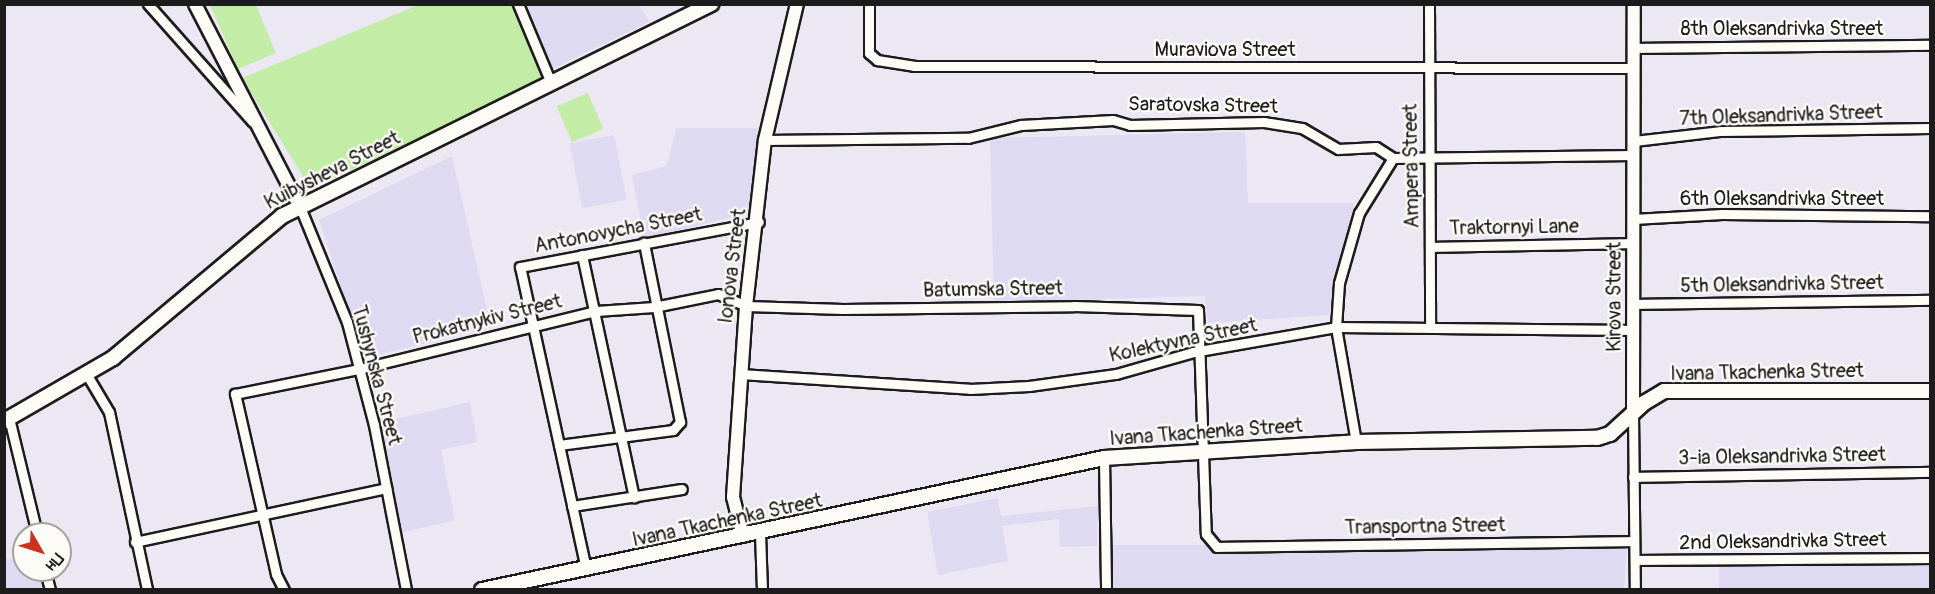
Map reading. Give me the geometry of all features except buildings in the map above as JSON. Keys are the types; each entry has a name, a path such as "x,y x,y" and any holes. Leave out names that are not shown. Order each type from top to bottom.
{"main road":[{"name":"Kuibysheva Street","path":"7,419 87,375 261,229 300,207 711,4"},
{"name":"Ivana Tkachenka Street","path":"482,590 760,533 1104,458 1204,449 1356,442 1597,438 1618,428 1633,412 1664,391 1930,391"}],"street":[{"path":"148,4 263,132"},
{"path":"195,4 300,207"},
{"path":"518,4 551,83"},
{"name":"Ionova Street","path":"743,536 733,497 746,306 759,222 765,140 797,4"},
{"name":"Muraviova Street","path":"868,4 869,53 877,60 914,66 1634,68"},
{"name":"Ampera Street","path":"1429,4 1430,327"},
{"name":"Kirova Street","path":"1634,4 1633,477 1635,590"},
{"name":"8th Oleksandrivka Street","path":"1634,48 1930,45"},
{"name":"Saratovska Street","path":"765,140 968,138 1021,125 1113,120 1130,125 1264,122 1302,128 1338,149 1376,147 1393,158 1634,155"},
{"name":"7th Oleksandrivka Street","path":"1634,141 1721,131 1930,128"},
{"path":"1356,442 1336,327 1339,283 1359,213 1393,158"},
{"name":"Tushynska Street","path":"300,207 347,322 386,488 406,590"},
{"name":"6th Oleksandrivka Street","path":"1634,219 1722,214 1930,216"},
{"name":"Antonovycha Street","path":"534,325 520,267 759,222"},
{"path":"559,446 673,430 680,422 654,307 644,243"},
{"name":"Traktornyi Lane","path":"1431,247 1634,243"},
{"path":"582,255 596,311 634,497"},
{"name":"Prokatnykiv Street","path":"263,513 235,394 359,369 596,311 654,307 718,294 746,306"},
{"name":"5th Oleksandrivka Street","path":"1633,303 1930,300"},
{"name":"Batumska Street","path":"746,306 843,309 1074,306 1198,310 1199,351"},
{"path":"534,325 586,569"},
{"name":"Kolektyvna Street","path":"740,374 970,389 1029,386 1116,374 1199,351 1336,327 1633,330"},
{"path":"1199,351 1204,449"},
{"path":"87,375 109,412 147,590"},
{"path":"7,419 34,522"},
{"name":"Transportna Street","path":"1204,449 1206,534 1217,547 1634,541"},
{"path":"1104,458 1106,590"},
{"name":"3-ia Oleksandrivka Street","path":"1633,477 1930,472"},
{"path":"135,542 386,488"},
{"path":"572,506 682,489"},
{"path":"263,513 276,574 284,590"},
{"path":"760,533 762,590"},
{"name":"2nd Oleksandrivka Street","path":"1635,560 1930,558"}],"shaded area":[{"path":"522,5 639,5 649,22 550,70"},
{"path":"676,128 758,128 750,213 644,238 632,175 667,166"},
{"path":"1245,132 1248,203 1354,203 1329,315 1208,323 1205,296 994,302 990,138"},
{"path":"614,135 627,200 582,208 570,144"},
{"path":"452,156 491,327 365,358 319,220"},
{"path":"470,402 477,442 441,450 455,520 400,533 379,423"},
{"path":"997,498 1001,516 1098,506 1097,546 1060,547 1059,519 1002,526 1008,561 938,575 927,512"},
{"path":"1111,545 1211,545 1217,550 1627,549 1624,589 1110,590"},
{"path":"12,559 12,582 43,582 45,589 5,589 5,560"},
{"path":"1719,562 1930,562 1930,589 1719,589"}],"green space":[{"path":"513,4 544,79 311,189 242,78 418,5"},
{"path":"210,5 256,5 276,53 238,69"},
{"path":"588,93 603,129 572,142 557,106"}]}
